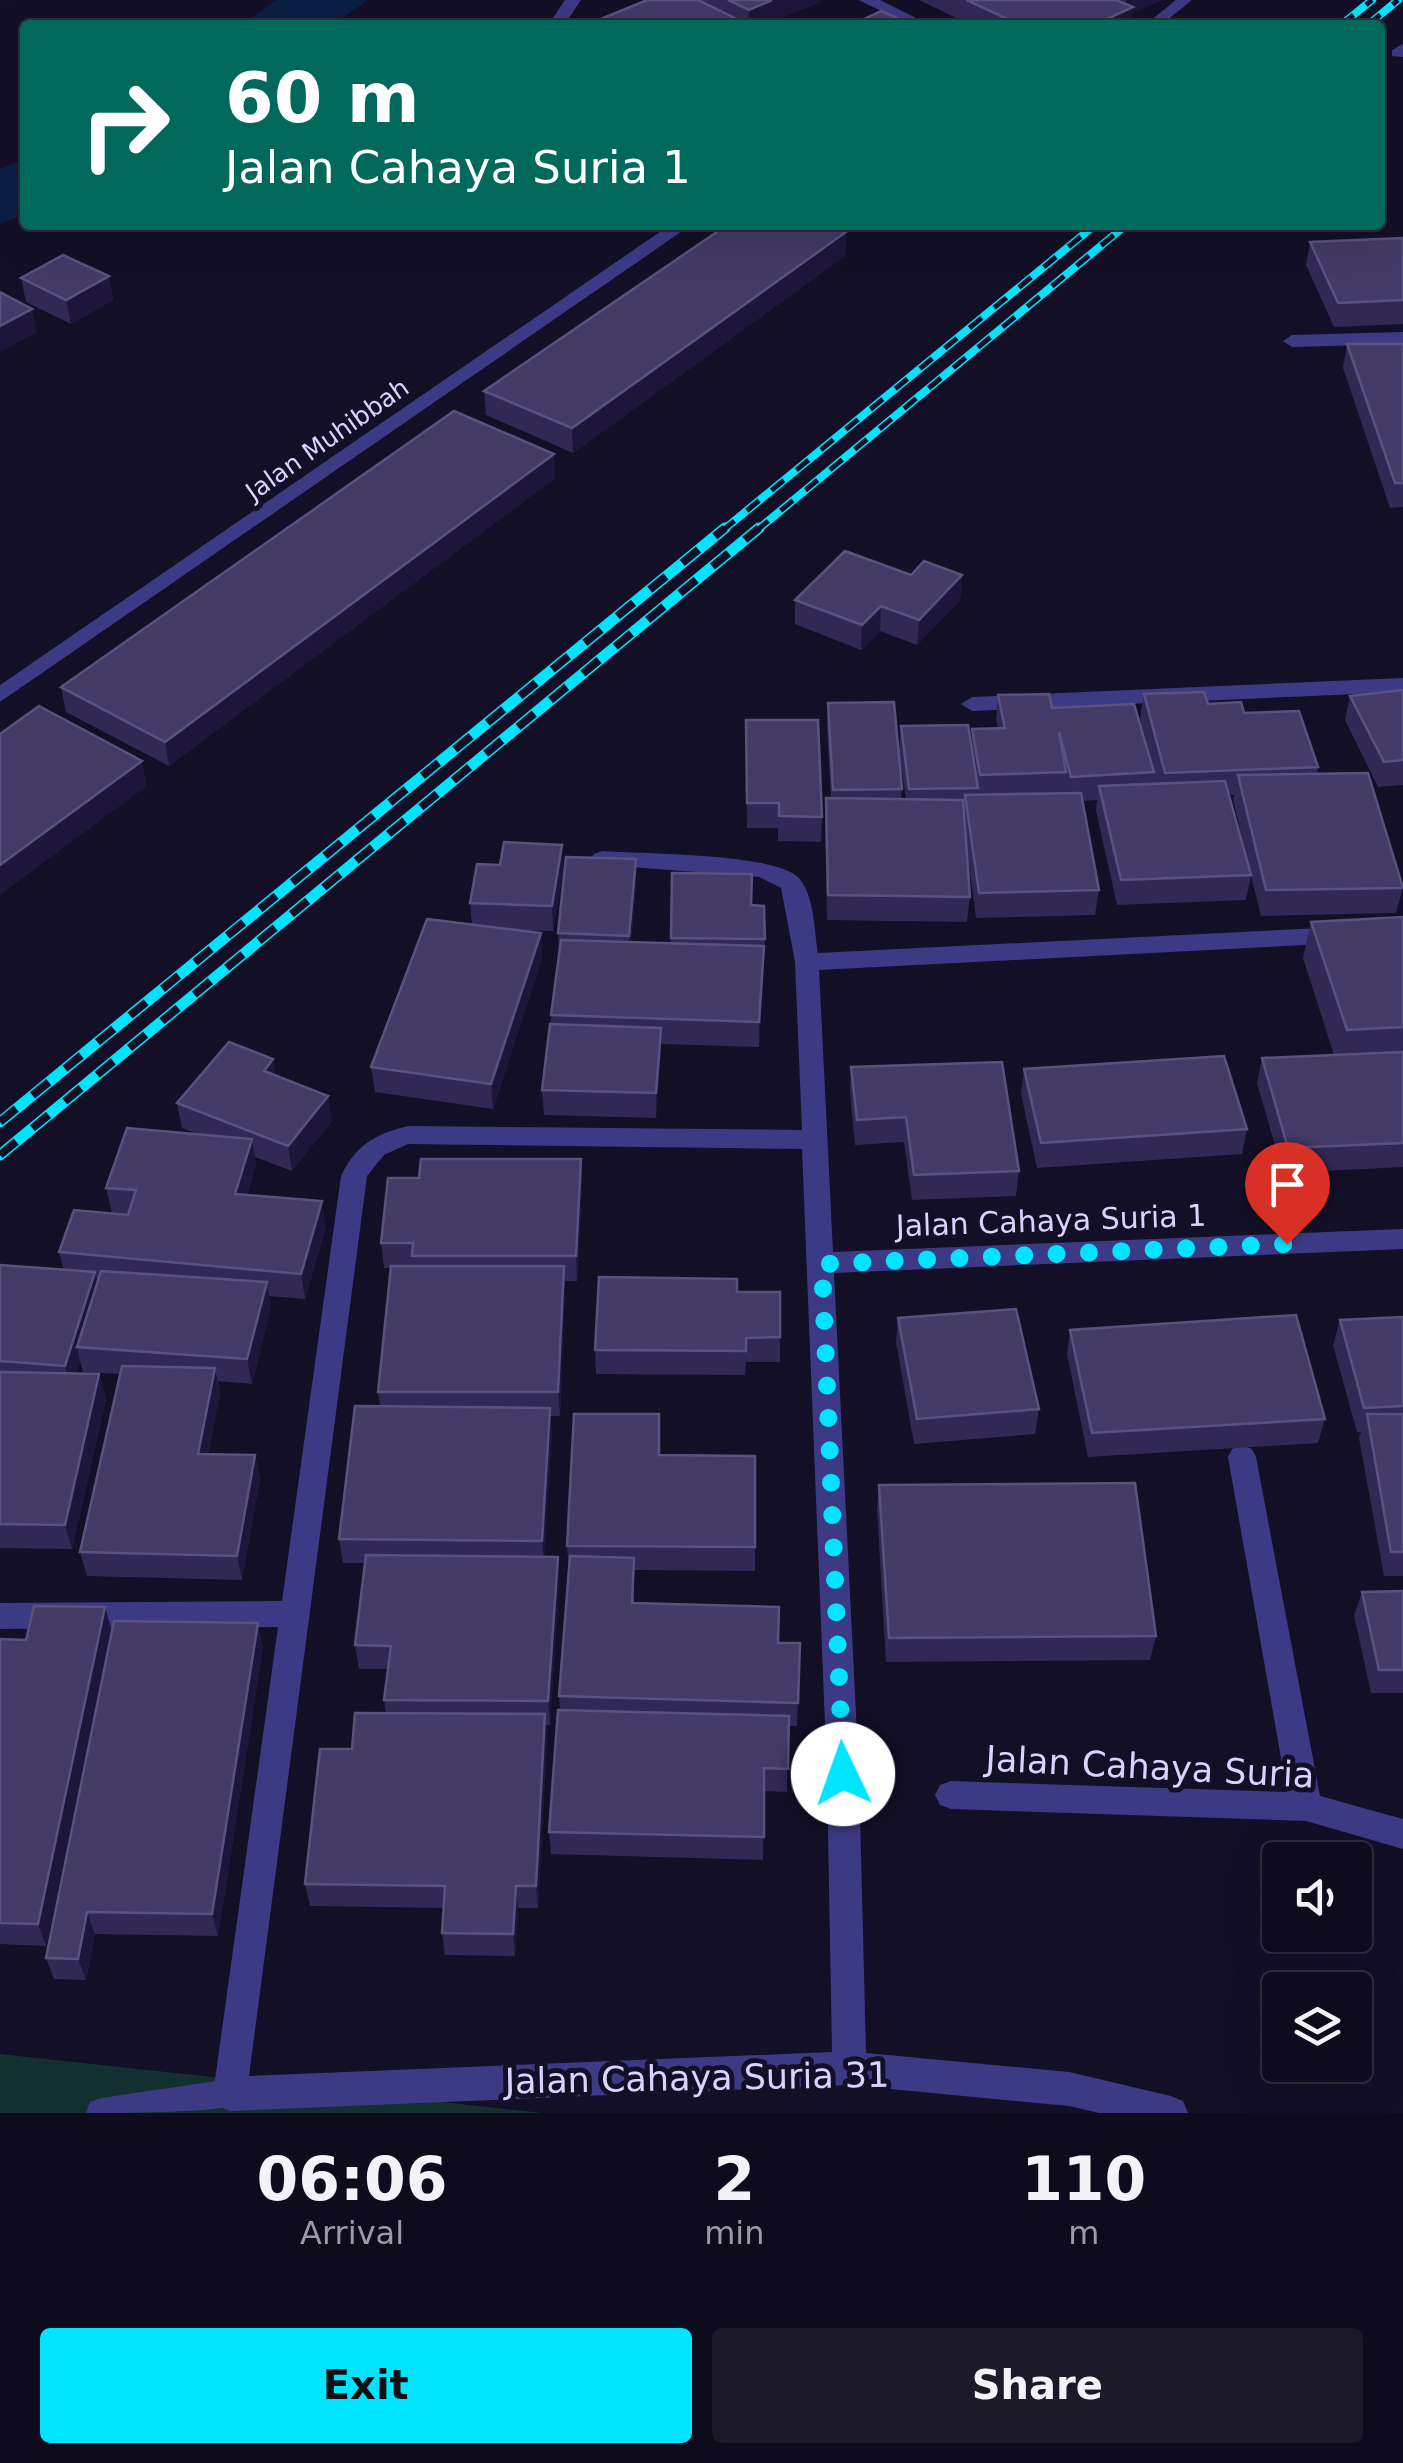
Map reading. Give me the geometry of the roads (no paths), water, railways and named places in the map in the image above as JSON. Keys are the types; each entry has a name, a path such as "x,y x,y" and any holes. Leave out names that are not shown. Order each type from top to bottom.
{"street":[{"path":"868,0 911,20"},
{"name":"Jalan Muhibbah","path":"0,695 675,230"},
{"path":"1292,341 1403,338"},
{"path":"972,704 1403,684"},
{"path":"575,858 759,869 780,875 791,884 797,897 807,962 822,1264 843,1774 849,2068"},
{"path":"807,962 1403,932"},
{"path":"230,2094 354,1176 360,1161 372,1148 408,1136 816,1140"},
{"name":"Jalan Cahaya Suria 1","path":"822,1264 1403,1240"},
{"path":"1242,1456 1306,1808"},
{"path":"0,1616 296,1614"},
{"name":"Jalan Cahaya Suria","path":"950,1795 1306,1808 1403,1834"},
{"name":"Jalan Cahaya Suria 31","path":"230,2094 849,2068 1069,2088 1171,2113"}],"lane":[{"path":"1159,20 1185,0"},
{"name":"Jalan Cahaya Suria 31","path":"101,2113 230,2094"}],"water":[{"path":"277,0 368,0 340,20 248,20"},
{"path":"20,161 20,216 0,224 0,169"}],"railway":[{"path":"1347,20 1372,0"},
{"path":"1374,20 1398,0"},
{"path":"722,531 1089,230"},
{"path":"756,531 1120,230"},
{"path":"0,1122 725,528"},
{"path":"0,1155 759,528"}]}
